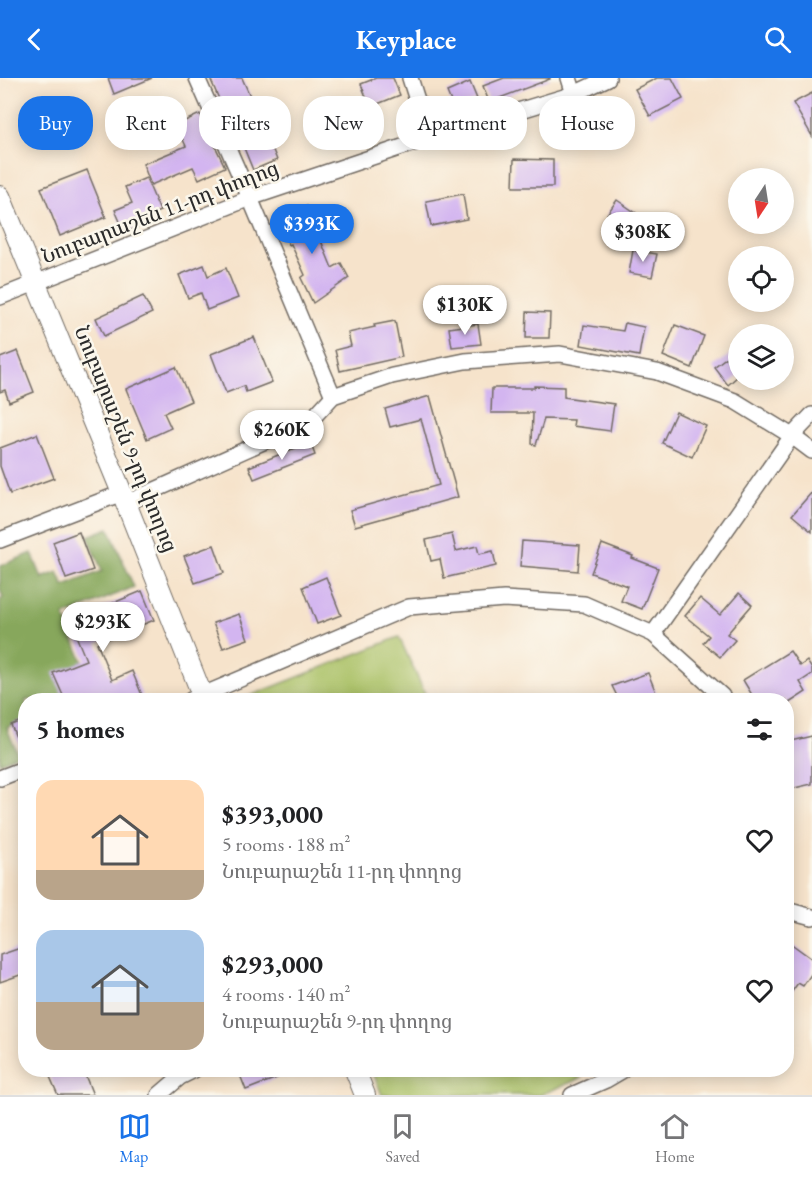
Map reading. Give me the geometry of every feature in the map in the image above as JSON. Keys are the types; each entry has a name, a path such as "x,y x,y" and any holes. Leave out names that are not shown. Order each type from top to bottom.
{"main road":[{"name":"Նուբարաշեն 9-րդ փողոց","path":"0,196 124,498 197,693"},
{"path":"358,1077 365,1095"}],"street":[{"path":"196,78 250,198 333,396"},
{"path":"410,78 416,96"},
{"path":"568,78 574,94"},
{"name":"Նուբարաշեն 11-րդ փողոց","path":"527,108 574,94 609,78"},
{"name":"Նուբարաշեն 11-րդ փողոց","path":"0,297 250,198 396,149"},
{"path":"0,539 124,498 310,420 333,396 392,376 465,361 561,354 657,372 735,400 812,451"},
{"path":"653,634 792,436 812,416"},
{"path":"213,693 409,607 504,599 584,604 653,634 719,693"},
{"path":"0,778 18,771"},
{"path":"794,912 812,916"},
{"path":"159,1095 180,1077"},
{"path":"572,1095 611,1077"}],"green space":[{"path":"109,528 134,587 64,616 83,662 55,674 63,693 18,693 18,723 7,728 18,755 0,763 0,600 3,598 0,590 0,566 32,553 42,578 58,572 64,586 102,571 88,536"},
{"path":"399,637 425,693 258,693"},
{"path":"375,1077 581,1078 540,1095 382,1095"}],"building":[{"path":"108,78 152,78 114,94"},
{"path":"210,78 242,78 250,96 218,96"},
{"path":"376,78 393,78 400,95 384,101 384,96 366,96 361,84"},
{"path":"504,78 550,78 505,96 487,96 483,86"},
{"path":"657,78 672,78 683,99 650,116 635,89"},
{"path":"470,82 476,96 449,96 447,92"},
{"path":"812,93 812,136 793,103"},
{"path":"199,114 199,150 217,150 225,167 199,179 193,167 151,185 143,164 176,150 187,150 187,120"},
{"path":"245,150 273,150 277,160 253,170"},
{"path":"514,159 553,160 553,187 513,187"},
{"path":"87,170 106,217 60,236 41,188"},
{"path":"146,178 160,211 138,220 141,226 125,233 115,210 132,203 125,187"},
{"path":"463,194 467,219 431,226 426,201"},
{"path":"617,200 636,213 627,227 607,214"},
{"path":"307,206 332,268 341,263 349,278 313,303 301,278 305,275 282,228 287,226 283,217"},
{"path":"633,250 657,254 652,277 629,273"},
{"path":"204,265 208,276 226,268 238,298 207,310 201,293 188,298 179,275"},
{"path":"143,296 152,313 104,336 96,318"},
{"path":"527,312 550,313 549,338 526,338"},
{"path":"395,321 402,357 340,371 335,350 351,346 348,333"},
{"path":"625,323 644,327 639,356 581,345 584,325 623,331"},
{"path":"478,324 481,344 452,347 449,328"},
{"path":"675,325 704,336 692,368 663,356"},
{"path":"254,337 272,382 246,392 244,386 226,393 211,354"},
{"path":"18,351 34,392 9,402 5,390 0,392 0,358"},
{"path":"728,356 728,385 714,367"},
{"path":"176,367 191,401 164,413 171,428 147,439 126,389"},
{"path":"534,386 564,387 564,397 614,404 610,431 573,426 574,420 544,419 536,445 532,444 533,413 491,413 492,388 534,388"},
{"path":"430,396 458,497 355,526 350,510 439,485 421,419 390,427 385,409"},
{"path":"676,412 706,426 692,457 662,443"},
{"path":"37,434 54,478 10,494 0,466 0,448"},
{"path":"310,442 315,455 254,479 249,467"},
{"path":"812,492 812,532 792,515"},
{"path":"79,532 93,570 66,579 53,542"},
{"path":"452,534 456,551 477,546 479,554 493,551 496,566 444,578 440,559 431,561 426,540"},
{"path":"522,541 580,545 578,571 520,566"},
{"path":"602,544 658,568 642,609 621,601 627,586 591,573"},
{"path":"214,545 224,573 195,583 184,556"},
{"path":"326,577 341,615 317,624 303,587"},
{"path":"142,591 154,620 97,643 112,680 132,671 141,693 62,693 53,673 86,660 70,621"},
{"path":"739,593 752,605 727,634 735,640 720,657 703,643 709,636 685,616 700,598 720,615"},
{"path":"239,614 248,639 223,648 213,623"},
{"path":"790,651 800,666 807,661 812,669 812,674 800,682 806,692 794,700 794,693 751,693 743,680"},
{"path":"648,673 656,693 616,693 612,686"},
{"path":"18,722 18,742 11,725"},
{"path":"812,736 812,784 794,788 794,740"},
{"path":"794,946 812,959 812,973 803,986 798,983 794,989"},
{"path":"18,949 18,976 0,982 0,955"},
{"path":"50,1077 86,1077 93,1095 58,1095"},
{"path":"241,1077 279,1077 246,1090"}]}
